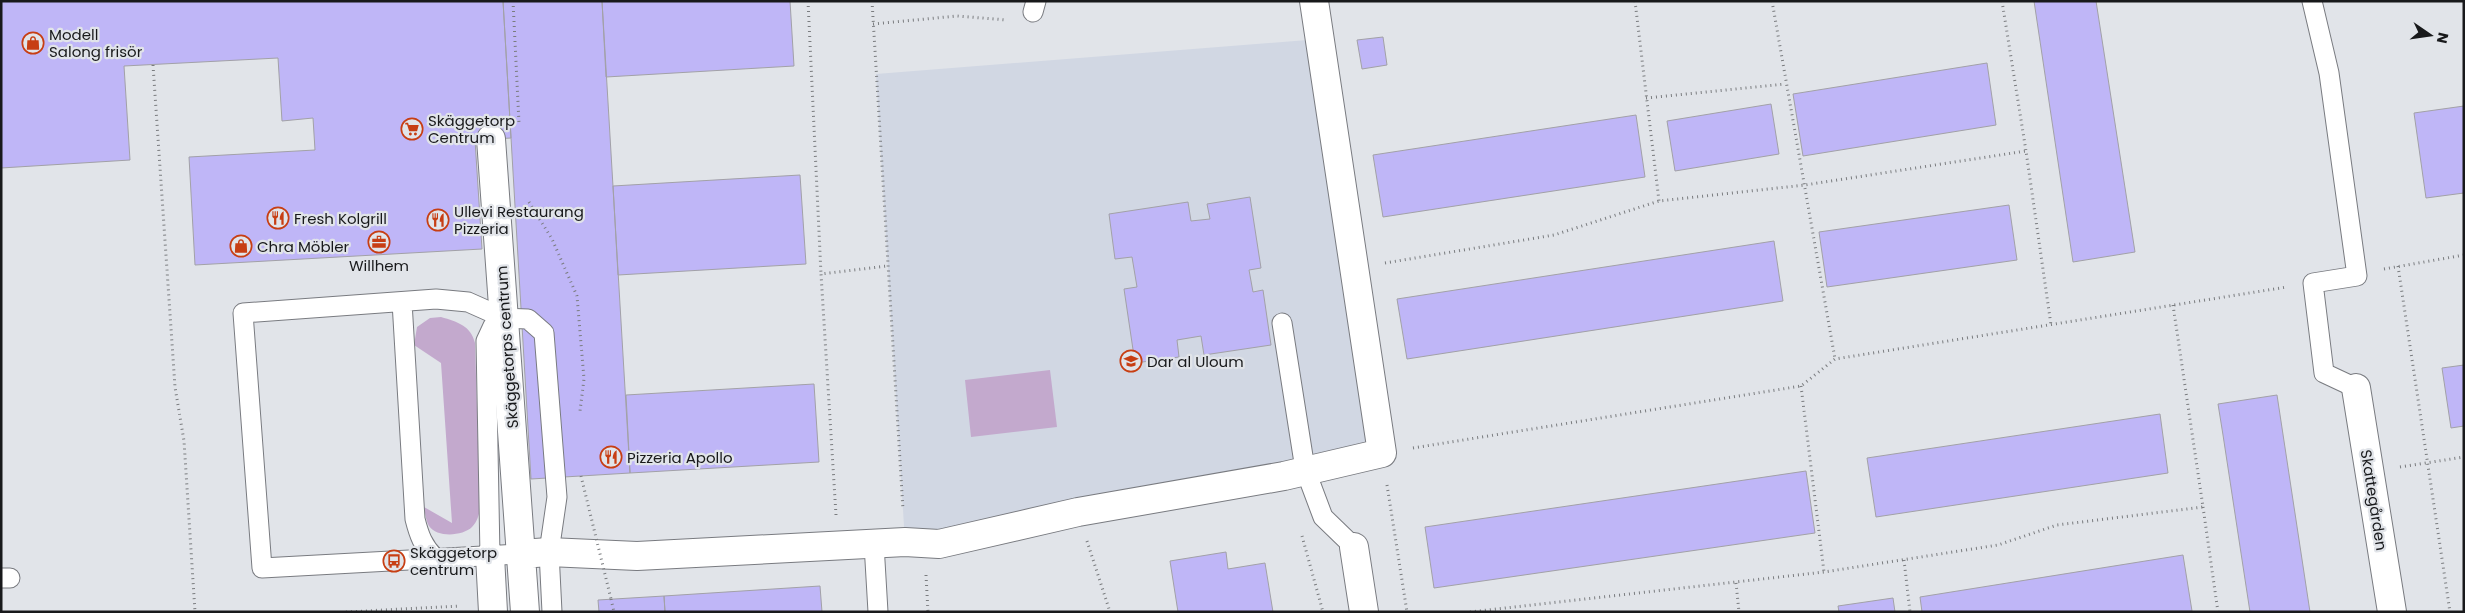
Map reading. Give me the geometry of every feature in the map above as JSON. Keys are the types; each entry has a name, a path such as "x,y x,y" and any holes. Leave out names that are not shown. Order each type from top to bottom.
{"street":[{"path":"521,554 549,552 637,556 904,542 939,544 1078,512 1284,476 1305,469 1382,454 1314,1"},
{"name":"Skäggetorps centrum","path":"492,139 524,612"},
{"name":"Skattegården","path":"2356,388 2392,612"},
{"path":"1354,547 1364,612"},
{"path":"490,556 493,608"}],"lane":[{"path":"2312,1 2329,73 2357,276 2313,283 2324,373 2356,388"},
{"path":"521,554 262,568 243,313 436,300 468,302 504,318 528,319 544,333 556,497 549,552 552,612"},
{"path":"402,302 415,519 418,535 434,558"},
{"path":"490,556 486,341 493,326 504,318"},
{"path":"1282,323 1305,469 1323,517 1354,547"},
{"path":"874,544 878,612"}],"path":[{"path":"513,1 520,126"},
{"path":"808,1 821,274 838,545"},
{"path":"872,1 904,542"},
{"path":"1635,1 1659,201"},
{"path":"1772,1 1835,360"},
{"path":"2002,1 2051,324"},
{"path":"873,24 957,16 1011,20 1034,7"},
{"path":"153,65 175,387 184,441 194,612"},
{"path":"1646,98 1786,84"},
{"path":"1355,268 1554,236 1659,201 1805,185 2026,151"},
{"path":"528,201 552,240 577,296 584,379 578,420"},
{"path":"2357,276 2398,266 2464,255"},
{"path":"821,274 888,266"},
{"path":"2398,266 2450,612"},
{"path":"1407,612 1382,454 1801,386 1835,360 2313,283"},
{"path":"2173,306 2218,612"},
{"path":"1801,386 1824,572"},
{"path":"2370,473 2464,456"},
{"path":"580,467 614,612"},
{"path":"1470,612 1824,572 1998,545 2057,525 2203,507"},
{"path":"1078,512 1110,612"},
{"path":"1300,529 1323,612"},
{"path":"1904,560 1910,612"},
{"path":"1736,583 1739,612"},
{"path":"346,612 493,608"}],"shaded area":[{"name":"Dar al Uloum","path":"1320,39 1382,453 905,542 876,74"},
{"path":"441,317 458,323 467,329 475,343 480,509 478,518 472,527 457,534 444,534 433,530 426,519 424,507 452,523 441,363 414,345 417,327 430,318"},
{"path":"1050,370 1057,427 971,437 965,380"}],"building":[{"name":"Skäggetorp Centrum","path":"1,1 503,1 511,138 475,140 482,249 195,265 189,157 315,150 313,118 282,121 278,58 124,66 130,160 1,168"},
{"path":"503,1 602,1 630,473 531,479"},
{"path":"602,1 790,1 794,66 606,77"},
{"path":"2034,1 2096,1 2135,252 2073,262"},
{"path":"1383,37 1387,65 1362,69 1357,40"},
{"path":"1987,63 1996,125 1803,156 1793,94"},
{"path":"1771,104 1779,154 1675,171 1667,121"},
{"path":"2464,106 2464,193 2426,198 2414,113"},
{"path":"1636,115 1645,177 1383,217 1373,155"},
{"path":"800,175 806,264 618,275 613,186"},
{"path":"1250,197 1261,268 1249,270 1253,292 1263,290 1271,345 1204,355 1201,336 1177,340 1179,357 1135,363 1124,289 1137,287 1132,257 1115,259 1109,214 1188,202 1191,221 1210,219 1207,204"},
{"path":"2009,205 2017,260 1827,287 1819,232"},
{"path":"1774,241 1783,301 1407,359 1397,299"},
{"path":"2464,365 2464,426 2451,428 2442,368"},
{"path":"814,384 819,462 630,473 626,395"},
{"path":"2277,395 2310,612 2250,612 2218,404"},
{"path":"2160,414 2168,473 1876,517 1867,458"},
{"path":"1806,471 1815,533 1434,588 1425,527"},
{"path":"1226,552 1228,569 1265,563 1273,612 1178,612 1170,561"},
{"path":"2183,555 2192,611 1922,612 1920,597"},
{"path":"820,586 822,612 665,612 664,596"},
{"path":"664,596 665,612 599,612 598,600"},
{"path":"1893,598 1895,612 1839,612 1838,606"}],"place":[{"name":"Modell Salong frisör","path":"33,43"},
{"name":"Skäggetorp Centrum","path":"412,129"},
{"name":"Fresh Kolgrill","path":"278,218"},
{"name":"Ullevi Restaurang Pizzeria","path":"438,220"},
{"name":"Willhem","path":"379,242"},
{"name":"Chra Möbler","path":"241,246"},
{"name":"Dar al Uloum","path":"1131,361"},
{"name":"Pizzeria Apollo","path":"611,457"},
{"name":"Skäggetorp centrum","path":"394,561"}]}
